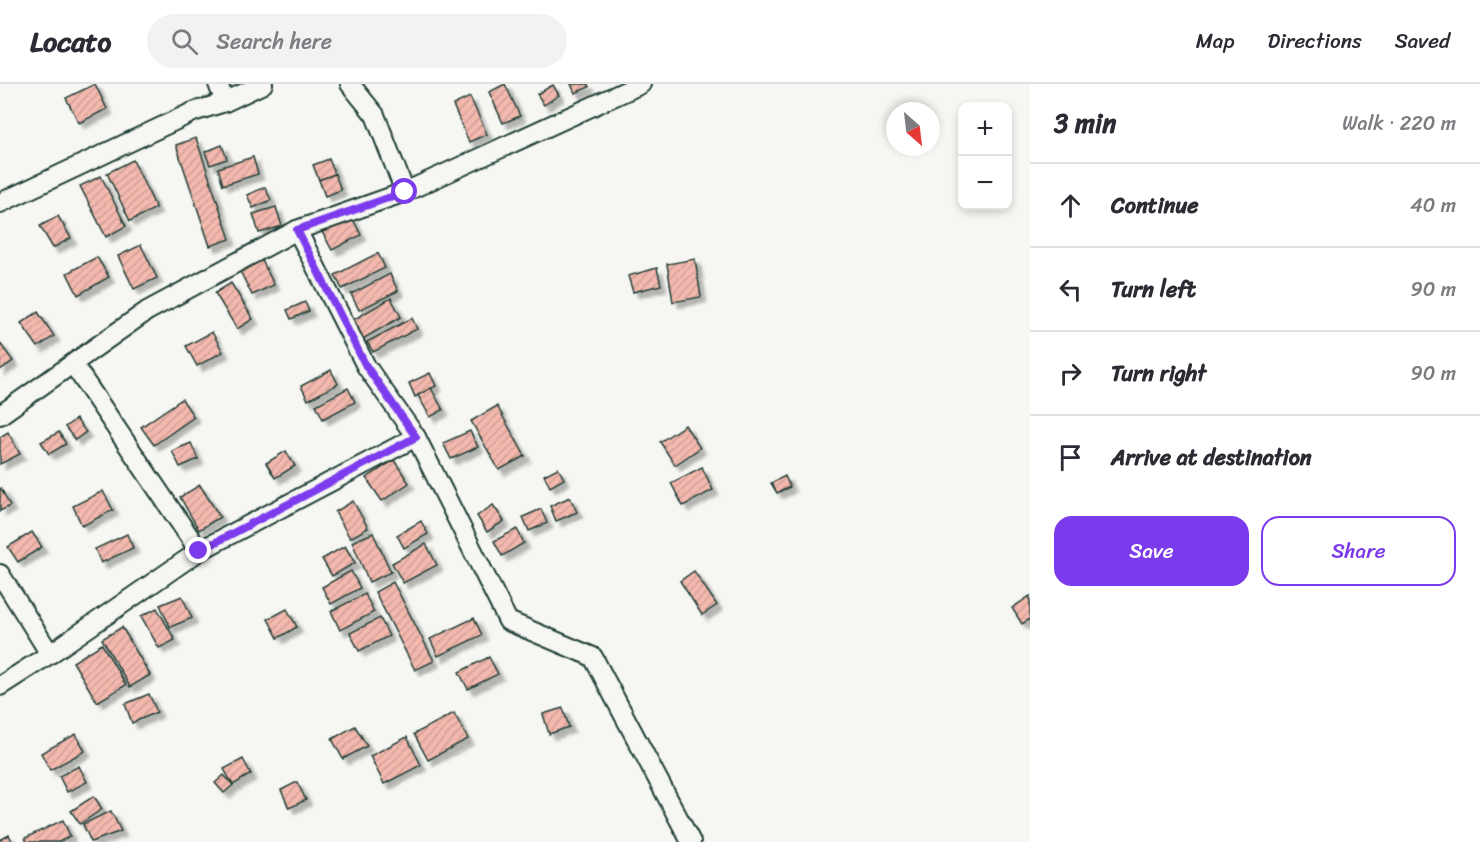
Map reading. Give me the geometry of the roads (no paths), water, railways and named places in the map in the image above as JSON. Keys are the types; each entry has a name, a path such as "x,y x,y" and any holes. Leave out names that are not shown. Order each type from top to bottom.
{"street":[{"path":"218,84 225,102"},
{"path":"0,203 193,112 225,102 263,84"},
{"path":"350,84 375,115 405,192"},
{"path":"0,415 147,311 297,230 405,192 641,84"},
{"path":"297,230 366,366 416,437 508,621 594,657 691,842"},
{"path":"73,364 199,551"},
{"path":"0,686 199,551 416,437"},
{"path":"0,574 50,654"}]}
